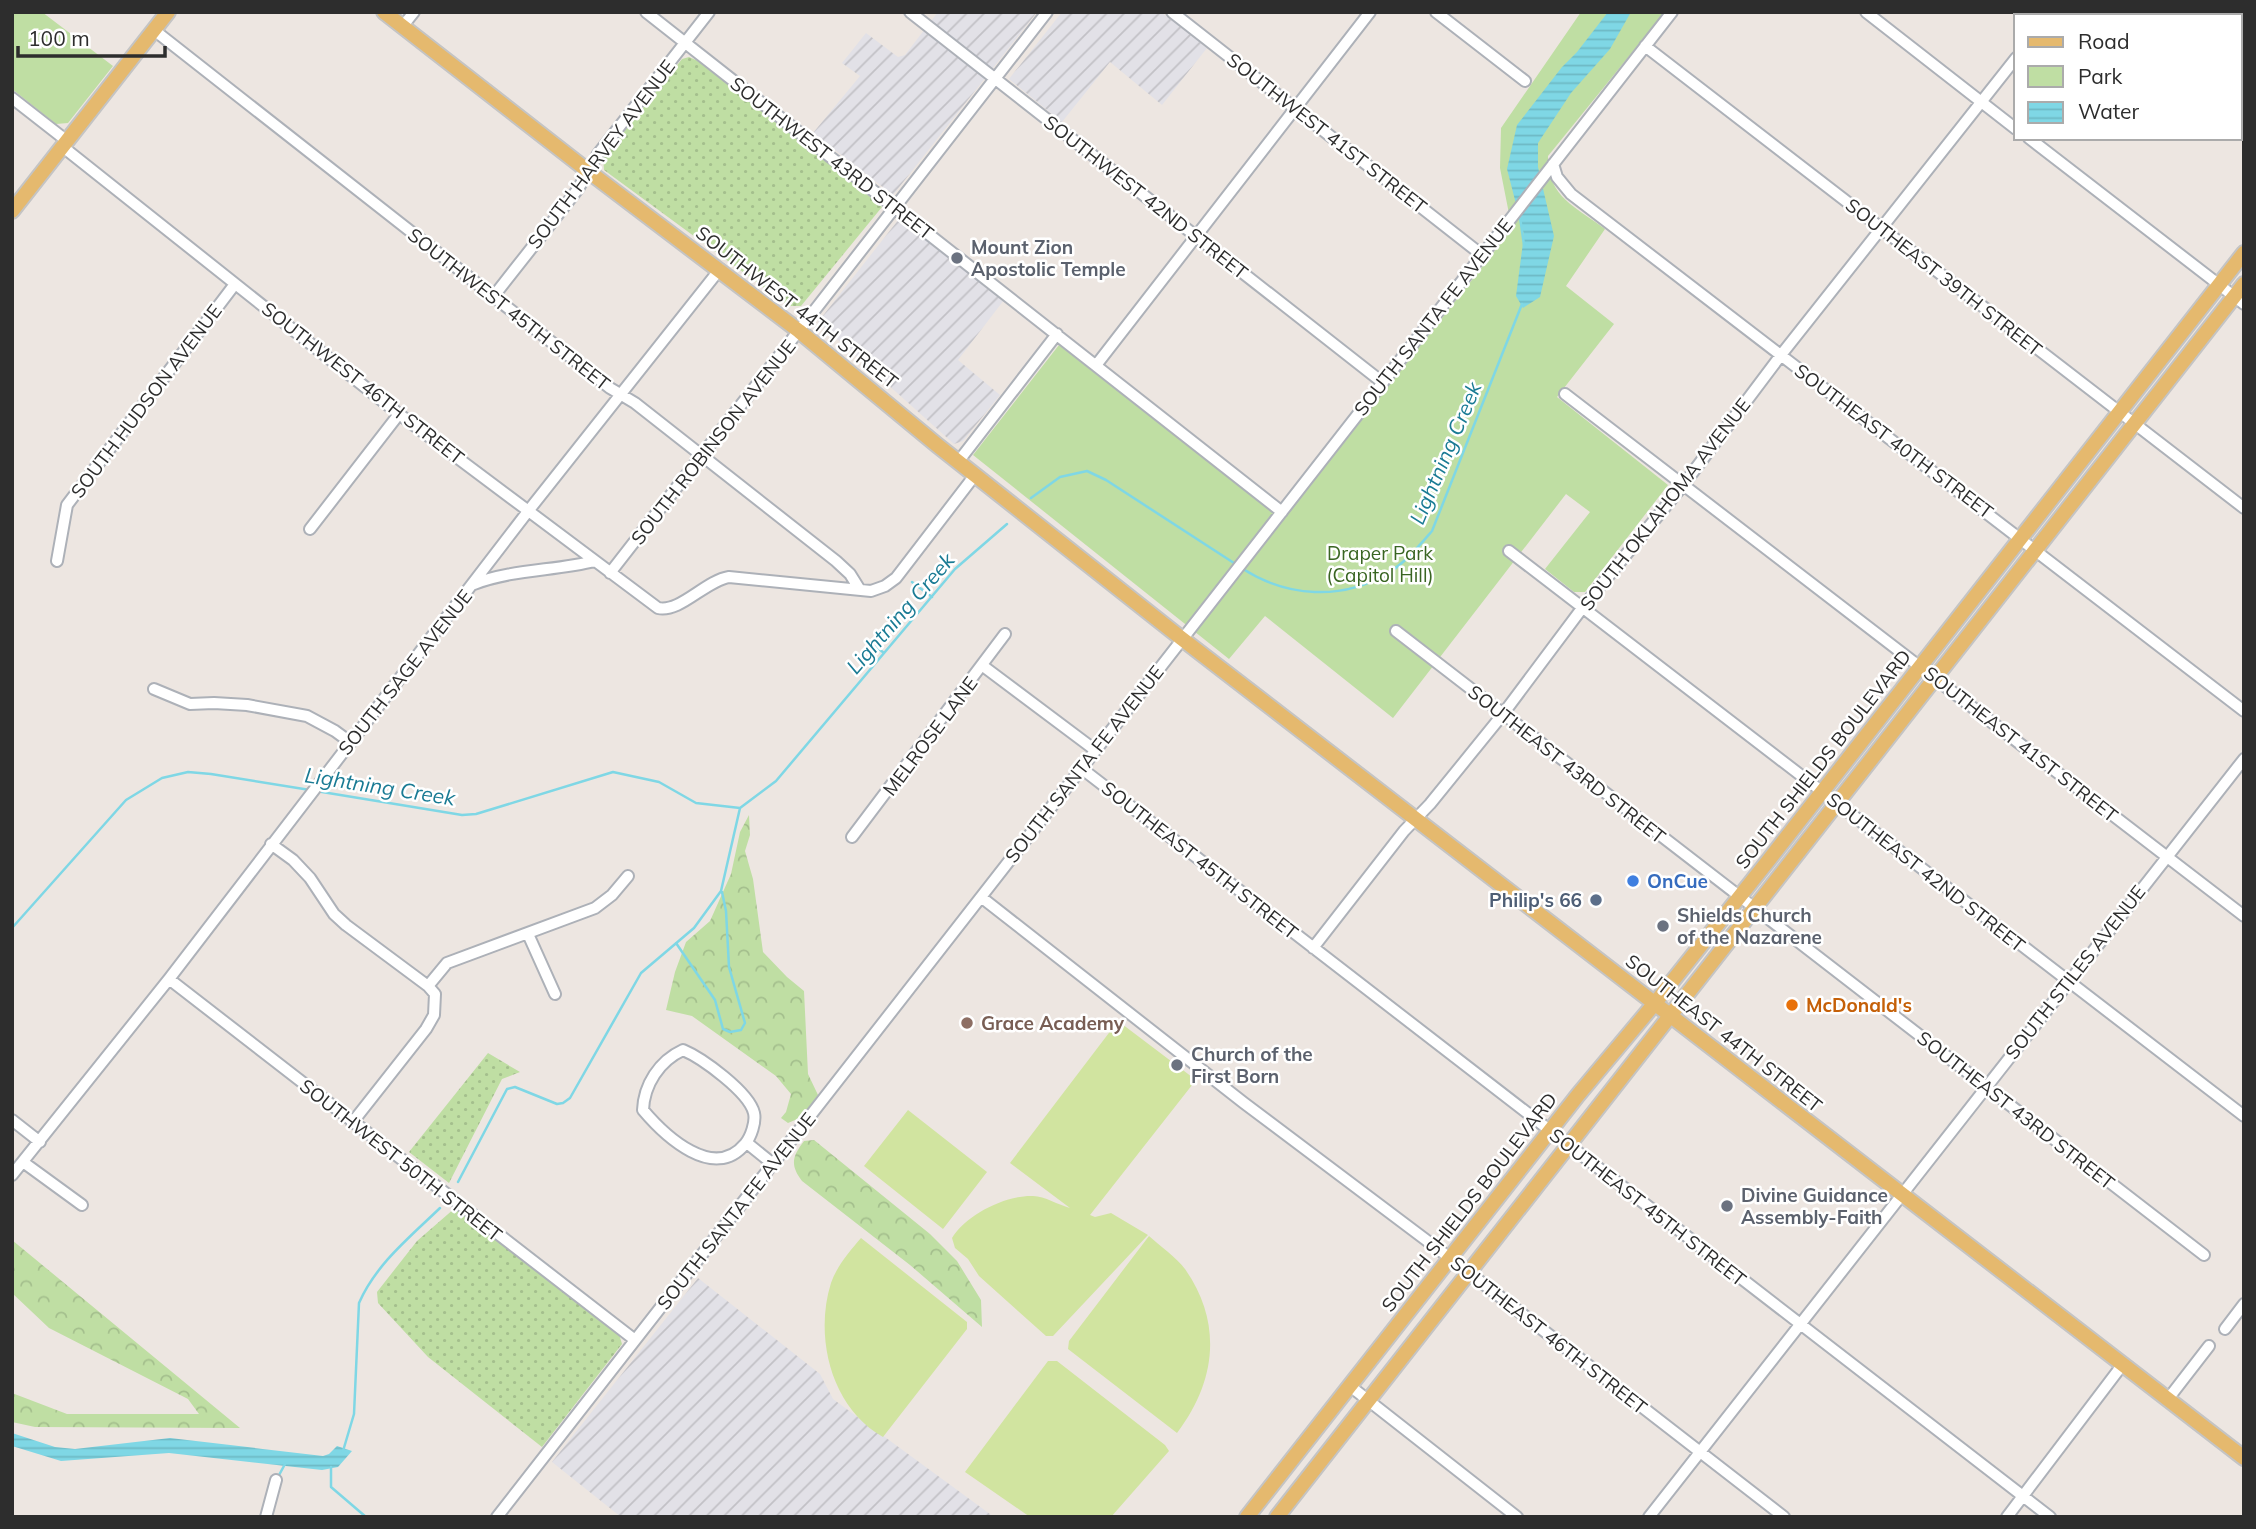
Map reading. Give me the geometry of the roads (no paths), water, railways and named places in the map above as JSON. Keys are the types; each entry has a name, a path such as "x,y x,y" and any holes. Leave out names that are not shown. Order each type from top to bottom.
{"main road":[{"path":"12,211 168,12"},
{"name":"SOUTHWEST 44TH STREET","path":"384,12 799,331 958,462 1181,638"},
{"name":"SOUTH SHIELDS BOULEVARD","path":"1250,1516 1350,1385 1739,897 2244,253"},
{"name":"SOUTH SHIELDS BOULEVARD","path":"1277,1517 2135,423 2239,300 2244,285"},
{"name":"SOUTHEAST 44TH STREET","path":"1181,638 2244,1458"}],"street":[{"path":"402,27 414,12"},
{"name":"SOUTHWEST 43RD STREET","path":"646,12 1282,512"},
{"name":"SOUTH HARVEY AVENUE","path":"493,296 578,189 598,154 709,12"},
{"name":"SOUTHWEST 42ND STREET","path":"910,12 1382,382"},
{"name":"SOUTH ROBINSON AVENUE","path":"610,573 1047,12"},
{"name":"SOUTHWEST 41ST STREET","path":"1172,12 1482,255"},
{"path":"1097,364 1370,12"},
{"path":"1436,12 1525,81"},
{"name":"SOUTH SANTA FE AVENUE","path":"499,1516 1181,638 1672,12"},
{"path":"1866,12 2014,127"},
{"name":"SOUTHWEST 45TH STREET","path":"154,30 610,388 702,455 836,561 850,574 860,590"},
{"name":"SOUTHEAST 39TH STREET","path":"1645,46 2244,508"},
{"name":"SOUTH OKLAHOMA AVENUE","path":"1313,948 1503,714 1583,607 1684,484 1781,355 2014,61"},
{"name":"SOUTHWEST 46TH STREET","path":"12,98 235,284 399,414 650,603 661,609 669,609 714,582 729,577 860,590"},
{"path":"2032,140 2239,300"},
{"name":"SOUTHEAST 40TH STREET","path":"1553,164 1557,177 1571,194 2244,711"},
{"name":"SOUTH SAGE AVENUE","path":"12,1175 169,979 529,510 720,269"},
{"name":"SOUTH HUDSON AVENUE","path":"57,561 67,505 235,284"},
{"path":"958,462 1057,334"},
{"name":"SOUTHEAST 41ST STREET","path":"1565,394 2244,916"},
{"path":"310,529 399,414"},
{"path":"860,590 880,589 896,578 975,475"},
{"name":"SOUTHEAST 42ND STREET","path":"1508,551 2244,1116"},
{"path":"472,585 499,576 566,568 595,561"},
{"name":"SOUTHEAST 43RD STREET","path":"1396,631 2204,1255"},
{"name":"MELROSE LANE","path":"852,837 1005,634"},
{"path":"983,666 1095,750"},
{"path":"154,689 190,705 247,705 307,716 350,742"},
{"name":"SOUTH STILES AVENUE","path":"1649,1517 2244,759"},
{"name":"SOUTHEAST 45TH STREET","path":"1081,768 2050,1517"},
{"path":"271,844 293,860 310,878 334,914 346,925 435,994 434,1015 426,1030 352,1123"},
{"path":"428,986 447,963 595,908 612,895 628,876"},
{"name":"SOUTHEAST 46TH STREET","path":"981,897 1784,1517"},
{"path":"528,934 555,994"},
{"name":"SOUTHWEST 50TH STREET","path":"169,979 635,1340"},
{"path":"683,1050 694,1054 748,1100 755,1115 747,1143 731,1156 718,1158 686,1150 643,1110 649,1082 674,1054 683,1050"},
{"path":"12,1120 40,1142"},
{"path":"747,1143 773,1164"},
{"path":"23,1161 82,1205"},
{"path":"2225,1329 2244,1304"},
{"path":"2168,1399 2209,1346"},
{"path":"2007,1517 2123,1364"},
{"path":"1350,1385 1517,1517"},
{"path":"266,1517 276,1479"}],"water":[{"path":"1608,12 1631,12 1610,49 1571,93 1538,143 1538,167 1554,236 1540,297 1523,308 1516,296 1524,235 1507,169 1517,125"},
{"path":"12,1433 55,1447 75,1449 170,1438 323,1456 337,1446 352,1451 338,1467 322,1470 169,1453 61,1461 12,1446"}],"waterway":[{"name":"Lightning Creek","path":"1520,217 1524,245"},
{"name":"Lightning Creek","path":"1243,569 1260,578 1296,590 1334,591 1370,582 1388,573 1406,559 1432,531 1522,304"},
{"name":"Lightning Creek","path":"1031,498 1060,477 1087,471 1106,480 1237,565"},
{"name":"Lightning Creek","path":"316,791 462,815 476,814 613,772 659,782 696,803 740,808 776,781 955,569 1007,524"},
{"path":"912,582 932,597"},
{"path":"870,642 884,653"},
{"name":"Lightning Creek","path":"12,928 126,800 162,778 188,772 310,790"},
{"path":"458,1182 507,1089 515,1087 557,1104 570,1098 641,973 694,928 721,891 740,808"},
{"path":"676,943 715,1000 723,1029 730,1032 741,1030 745,1023 729,967 726,911 722,892"},
{"path":"343,1451 354,1414 359,1303 384,1263 440,1208"},
{"path":"278,1477 285,1464"},
{"path":"331,1467 331,1487 366,1517"}],"place":[{"name":"Mount Zion Apostolic Temple","path":"957,258"},
{"name":"OnCue","path":"1633,881"},
{"name":"Philip's 66","path":"1596,900"},
{"name":"Shields Church of the Nazarene","path":"1663,926"},
{"name":"McDonald's","path":"1792,1005"},
{"name":"Grace Academy","path":"967,1023"},
{"name":"Church of the First Born","path":"1177,1065"},
{"name":"Divine Guidance Assembly-Faith","path":"1727,1206"}],"park label":[{"name":"Draper Park (Capitol Hill)","path":"1380,564"}]}
